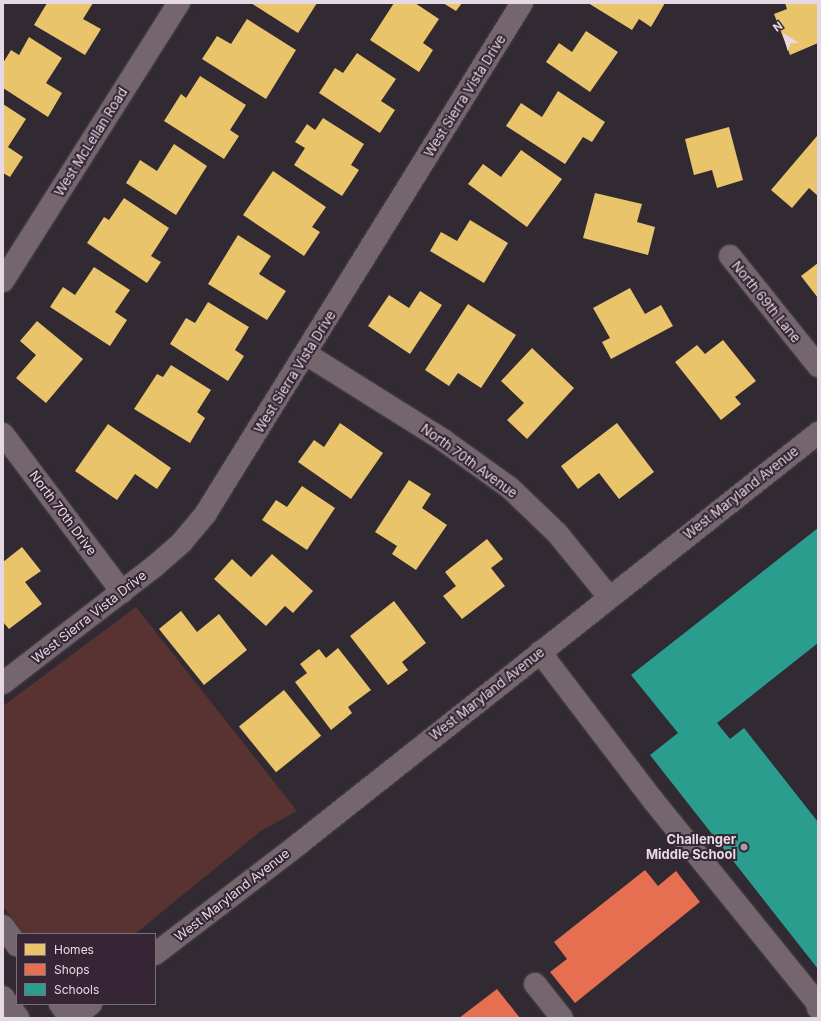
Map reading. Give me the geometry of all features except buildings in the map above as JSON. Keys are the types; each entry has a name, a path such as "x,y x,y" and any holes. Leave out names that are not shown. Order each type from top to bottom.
{"street":[{"name":"West McLellan Road","path":"3,281 179,3"},
{"name":"West Sierra Vista Drive","path":"3,684 122,592 182,542 206,513 306,354 522,3"},
{"name":"North 69th Lane","path":"730,256 818,366"},
{"name":"North 70th Avenue","path":"306,354 443,440 510,488 557,533 609,597"},
{"name":"West Maryland Avenue","path":"156,953 300,843 818,433"},
{"name":"North 70th Drive","path":"3,434 122,592"},
{"path":"540,652 660,809 817,1003 818,1008"},
{"path":"3,926 16,944"},
{"path":"535,984 562,1018"},
{"path":"3,998 18,1018"},
{"path":"61,1005 71,1018 90,1005"}],"shaded area":[{"path":"136,607 297,811 261,831 136,933 23,933 3,906 3,706"}],"place":[{"name":"Challenger Middle School","path":"744,847"}]}
